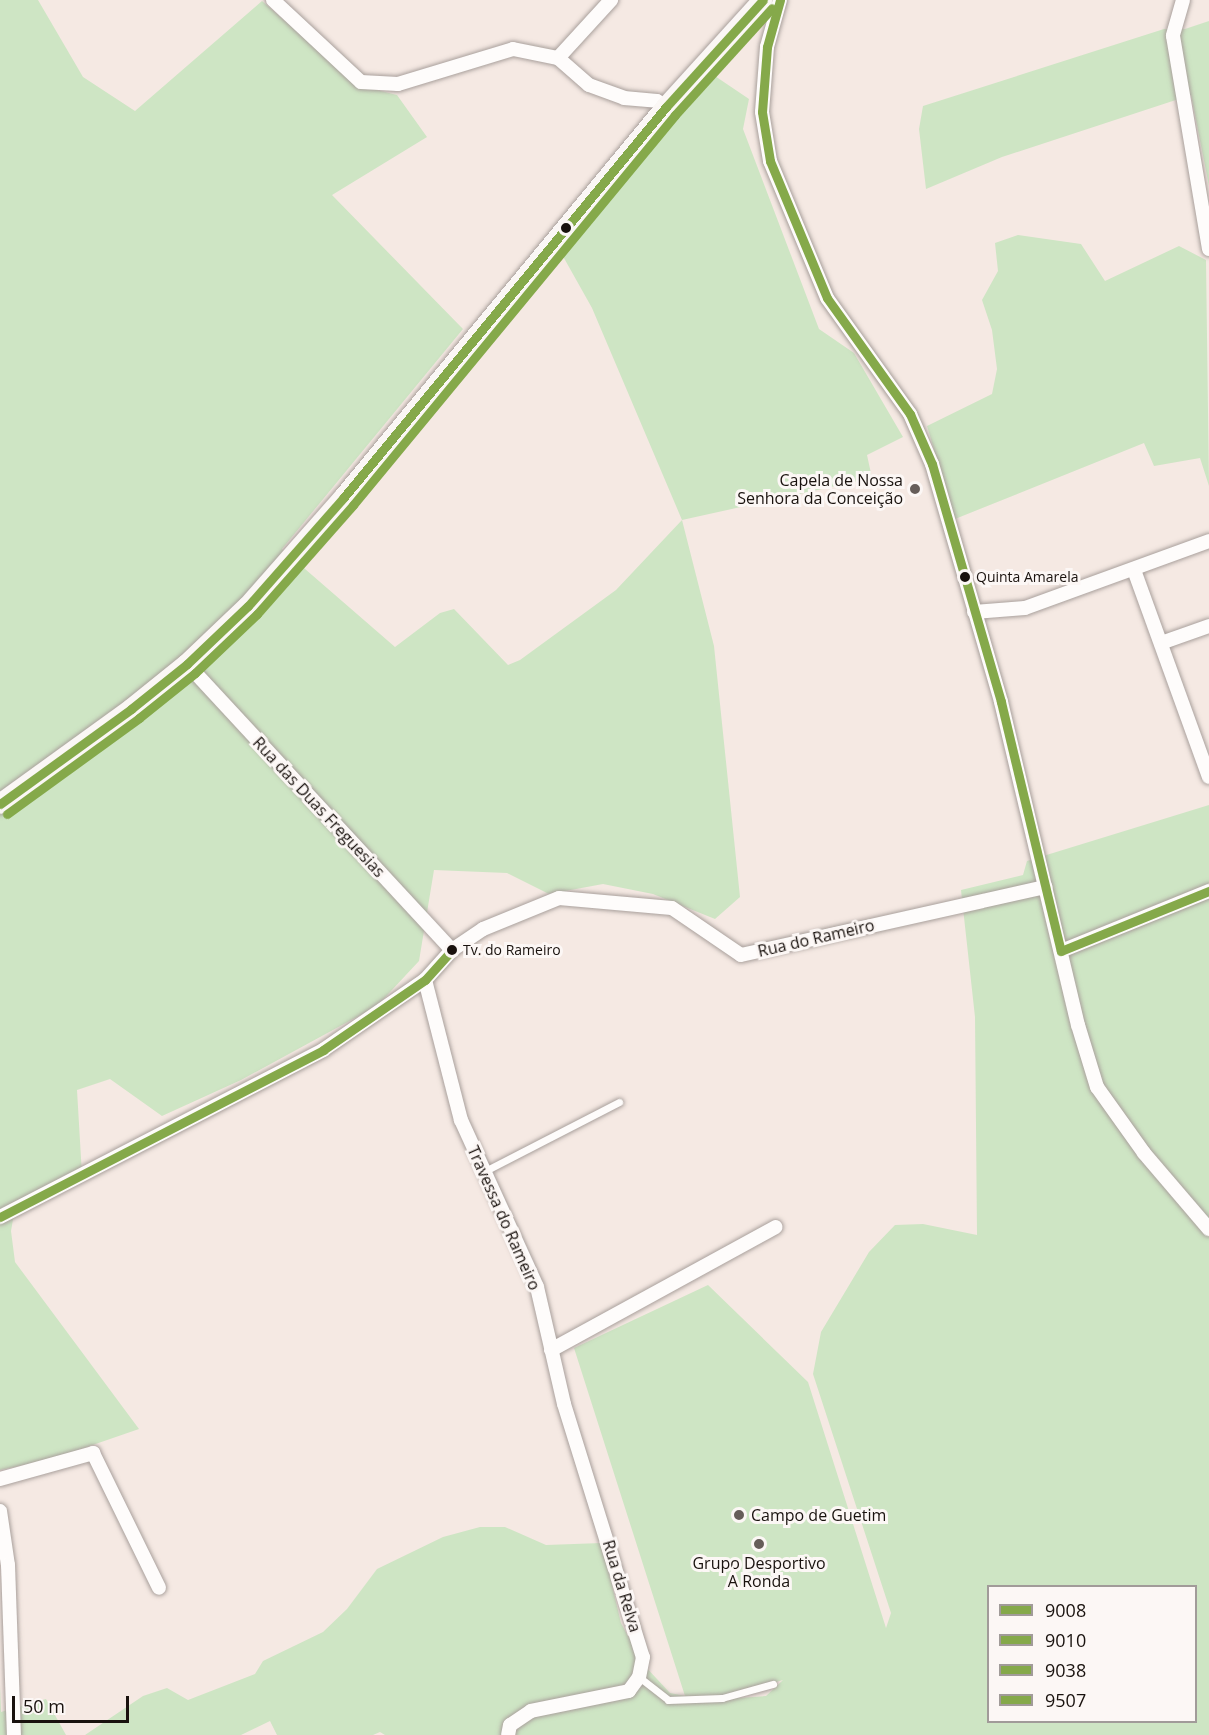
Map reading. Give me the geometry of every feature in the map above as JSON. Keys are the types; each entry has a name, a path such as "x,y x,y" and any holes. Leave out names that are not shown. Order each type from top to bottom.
{"main road":[{"path":"0,804 187,664 248,606 344,497 666,107 763,0"}],"street":[{"path":"273,0 362,82 398,84 513,49 558,58 589,84 624,98 657,101 666,107"},
{"path":"558,58 611,0"},
{"path":"780,0 767,47 762,112 770,161 827,298 910,414 932,464 974,612 1097,1087 1144,1153 1209,1229"},
{"path":"1183,0 1173,36 1209,249"},
{"path":"974,612 1025,608 1209,541"},
{"path":"1134,570 1209,777"},
{"path":"1161,643 1209,626"},
{"name":"Rua das Duas Freguesias","path":"187,664 452,950"},
{"name":"Rua do Rameiro","path":"0,1217 323,1050 425,980 452,950 483,929 559,898 672,908 741,954 1046,886"},
{"path":"1061,951 1209,891"},
{"name":"Travessa do Rameiro","path":"425,980 461,1120 537,1287 551,1350"},
{"path":"551,1350 776,1227"},
{"name":"Rua da Relva","path":"551,1350 564,1404 634,1620 643,1657 639,1677"},
{"path":"0,1479 93,1453 159,1588"},
{"path":"1,1520 8,1565 14,1735"},
{"path":"508,1735 510,1725 531,1711 629,1691 639,1677"}],"lane":[{"path":"483,1172 619,1102"},
{"path":"639,1677 669,1700 722,1698 773,1684"}],"green space":[{"path":"0,0 38,0 83,77 135,111 262,1 346,74 377,90 397,95 427,137 332,195 463,329 282,549 395,647 440,613 454,609 508,665 520,660 616,590 682,520 714,646 740,897 715,919 653,894 603,884 549,894 507,873 434,870 419,961 377,1006 241,1080 162,1116 110,1079 77,1090 82,1175 15,1208 11,1231 15,1262 139,1429 52,1459 0,1470"},
{"path":"1209,21 1209,186 1191,95 1002,157 926,189 919,129 923,106 1164,29 1185,29"},
{"path":"709,72 749,99 743,129 819,329 854,353 903,437 867,455 872,478 682,520 592,308 560,251"},
{"path":"1018,235 1081,244 1105,281 1179,246 1206,260 1209,486 1200,458 1154,466 1144,443 955,519 927,426 992,394 997,369 992,330 982,300 998,271 995,243"},
{"path":"1209,805 1209,1735 385,1735 380,1732 373,1735 277,1735 270,1721 241,1735 85,1735 143,1696 167,1688 188,1700 255,1674 263,1661 323,1632 347,1609 377,1569 443,1537 480,1527 505,1527 546,1545 602,1543 621,1623 643,1664 670,1693 685,1696 574,1348 708,1285 808,1382 886,1628 891,1613 813,1374 821,1332 869,1252 895,1225 923,1224 977,1235 975,1017 961,890 1023,875 1027,861","holes":["783,1680 766,1696 708,1700"]},
{"path":"0,1684 1,1712 46,1699 66,1735 0,1735"}],"transit line":[{"name":"9010","path":"0,804 131,709 187,664 248,606 344,497 666,107 763,0"},
{"name":"9008","path":"780,0 767,47 762,112 770,161 827,298 910,414 932,464 1001,702 1061,951"},
{"name":"9038","path":"7,814 139,718 195,673 257,614 353,505 675,115 772,8"},
{"name":"9008","path":"1061,951 1209,891"},
{"name":"9507","path":"0,1217 323,1050 425,980 452,950"}],"place":[{"name":"Capela de Nossa Senhora da Conceição","path":"915,489"},
{"name":"Quinta Amarela","path":"965,577"},
{"name":"Tv. do Rameiro","path":"452,950"},
{"name":"Campo de Guetim","path":"739,1515"},
{"name":"Grupo Desportivo A Ronda","path":"759,1544"}]}
